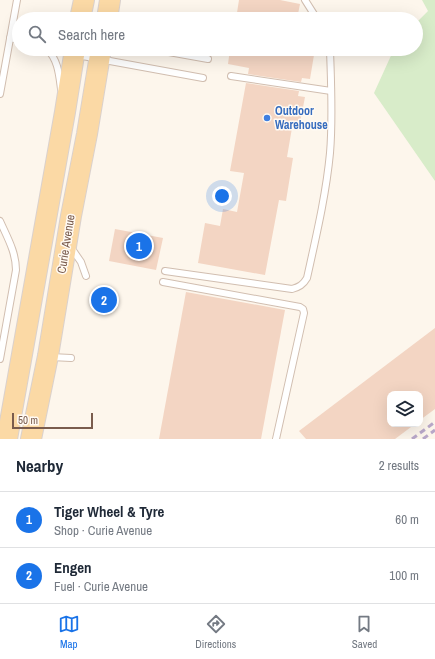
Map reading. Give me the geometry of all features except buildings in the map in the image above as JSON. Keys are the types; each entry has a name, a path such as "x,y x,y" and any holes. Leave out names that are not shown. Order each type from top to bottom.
{"main road":[{"path":"81,12 84,0"},
{"path":"108,12 110,0"},
{"name":"Curie Avenue","path":"7,439 66,112 74,56"},
{"name":"Curie Avenue","path":"31,439 48,356 66,242 87,134 100,56"}],"lane":[{"path":"15,12 17,0"},
{"path":"305,0 313,12"},
{"path":"0,94 12,27"},
{"path":"52,56 57,64 66,112"},
{"path":"109,56 203,78"},
{"path":"191,56 208,59"},
{"path":"165,271 292,289 303,284 307,278 327,182 330,137 330,56"},
{"path":"231,76 331,90"},
{"path":"0,221 15,254 16,270 0,359"},
{"path":"66,242 78,256 86,276"},
{"path":"163,282 300,307 303,309 304,313 276,439"},
{"path":"48,356 72,358"}],"green space":[{"path":"422,0 435,0 435,181 374,93 391,56 423,56 423,16 428,11"}],"railway":[{"path":"412,439 435,422"},
{"path":"423,439 435,430"}],"place":[{"name":"Outdoor Warehouse","path":"267,118"},
{"name":"Tiger Wheel & Tyre","path":"139,246"},
{"name":"Engen","path":"104,300"}]}
